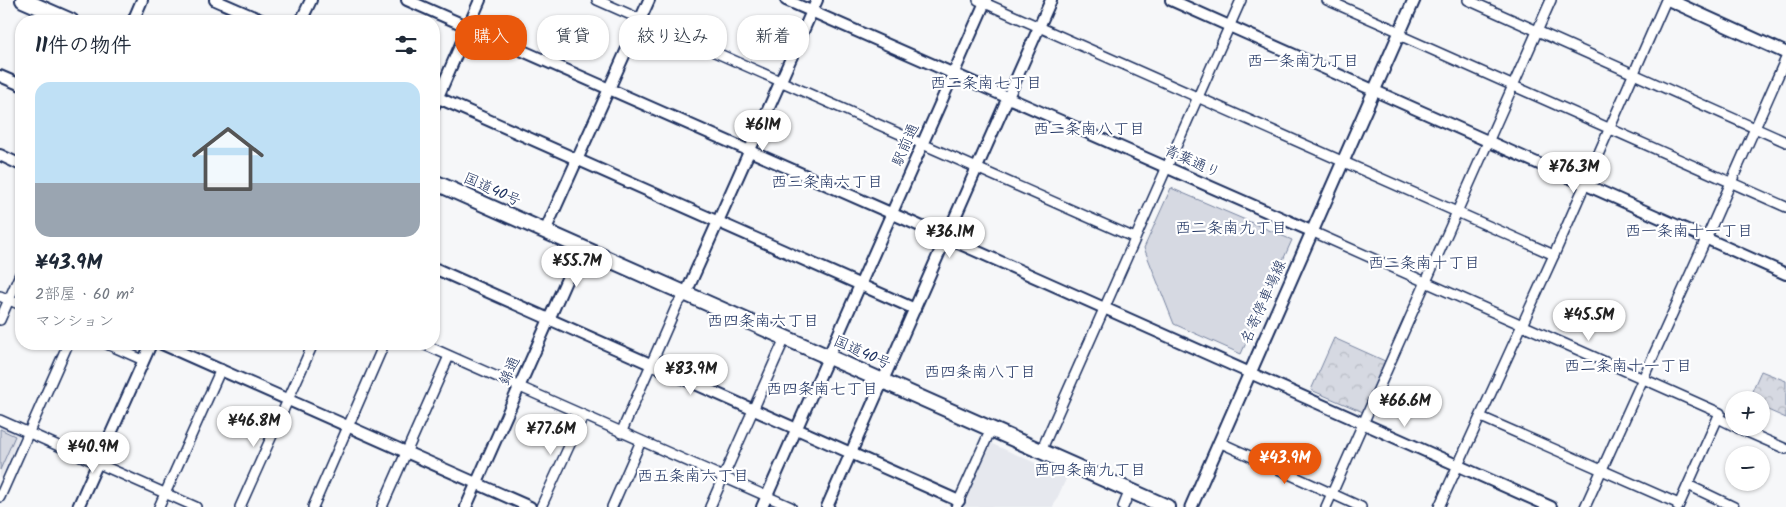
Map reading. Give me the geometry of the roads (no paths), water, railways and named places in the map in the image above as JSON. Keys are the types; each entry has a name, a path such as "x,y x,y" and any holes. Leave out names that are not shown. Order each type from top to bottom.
{"highway":[{"path":"23,0 57,15"},
{"name":"国道40号","path":"440,185 1168,507"}],"main road":[{"name":"名寄停車場線","path":"1190,507 1414,0"},
{"path":"1667,0 1786,52"}],"street":[{"path":"136,15 142,0"},
{"path":"215,0 249,15"},
{"path":"304,15 311,0"},
{"path":"406,0 455,21"},
{"path":"473,15 480,0"},
{"path":"597,0 631,15"},
{"path":"642,15 649,0"},
{"name":"青葉通り","path":"786,0 1311,232"},
{"path":"621,433 677,305 686,293 817,0"},
{"path":"827,507 1051,0"},
{"path":"1171,0 1786,274"},
{"path":"1041,451 1241,0"},
{"path":"1327,0 1786,207"},
{"path":"1468,0 1786,142"},
{"path":"1326,507 1551,0"},
{"path":"1439,507 1554,255 1632,74 1667,0"},
{"path":"983,1 1197,98 1554,255"},
{"name":"駅前通","path":"762,507 954,74 983,1"},
{"path":"527,53 946,237 1551,507"},
{"path":"440,89 455,56"},
{"path":"727,57 1135,238"},
{"path":"1584,507 1786,58"},
{"path":"545,232 622,60"},
{"path":"0,76 15,83"},
{"path":"440,102 577,160 914,309"},
{"path":"0,155 15,162"},
{"path":"1311,232 1720,413 1679,506 1481,417"},
{"name":"錦通","path":"466,507 581,247"},
{"path":"440,271 851,453 958,504 991,429"},
{"path":"0,320 15,286"},
{"path":"0,296 15,302"},
{"path":"710,507 785,338"},
{"path":"0,497 65,350"},
{"path":"121,350 144,360"},
{"path":"78,507 148,350"},
{"path":"176,350 530,507"},
{"path":"240,507 310,350"},
{"path":"313,507 381,350"},
{"path":"436,350 791,507"},
{"path":"382,507 449,356"},
{"path":"159,507 220,369"},
{"path":"541,507 583,416"},
{"path":"1718,418 1725,422"},
{"path":"0,420 196,507"},
{"path":"1756,436 1786,449"},
{"path":"612,507 641,441"},
{"path":"1219,442 1361,507"},
{"path":"1688,485 1734,507"},
{"path":"1122,507 1130,490"}],"district":[{"name":"西一条南九丁目","path":"1303,61"},
{"name":"西二条南七丁目","path":"986,83"},
{"name":"西二条南八丁目","path":"1089,129"},
{"name":"西三条南六丁目","path":"827,182"},
{"name":"西二条南九丁目","path":"1231,228"},
{"name":"西一条南十一丁目","path":"1689,231"},
{"name":"西二条南十丁目","path":"1424,263"},
{"name":"西四条南六丁目","path":"763,321"},
{"name":"西二条南十一丁目","path":"1628,366"},
{"name":"西四条南八丁目","path":"980,372"},
{"name":"西四条南七丁目","path":"822,389"},
{"name":"西四条南九丁目","path":"1090,470"},
{"name":"西五条南六丁目","path":"693,476"}]}
